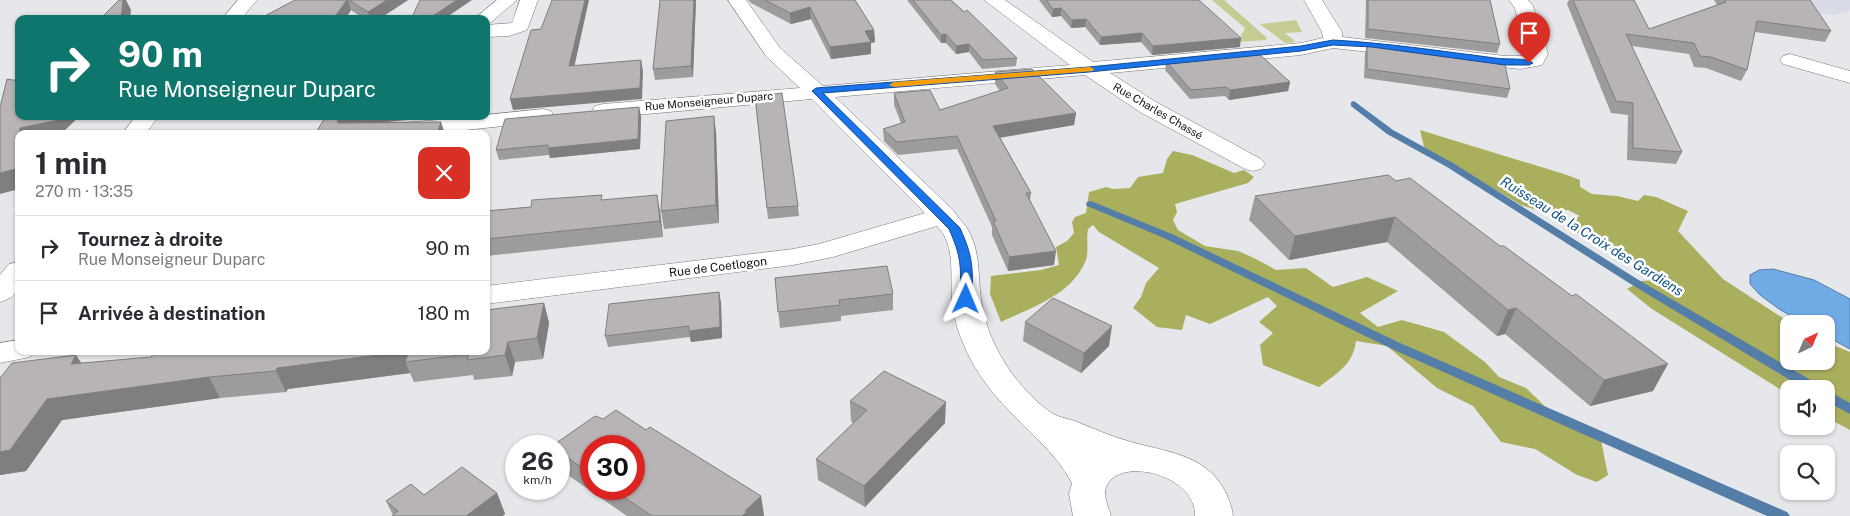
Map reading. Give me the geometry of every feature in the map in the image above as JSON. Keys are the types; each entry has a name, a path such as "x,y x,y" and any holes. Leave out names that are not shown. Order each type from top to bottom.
{"street":[{"path":"235,15 248,0"},
{"path":"488,15 508,0"},
{"path":"490,31 509,30 520,26 529,0"},
{"path":"737,0 768,46 944,216 954,228 965,252 967,265 966,299 982,350 990,366 1015,398 1046,424 1071,450 1082,466 1090,507"},
{"name":"Rue Charles Chassé","path":"993,0 1089,69 1148,106 1253,164"},
{"path":"1313,0 1334,36 1333,42"},
{"name":"Rue Monseigneur Duparc","path":"397,130 816,91 1089,69 1301,49 1333,42 1372,45 1505,62 1529,63 1535,61 1538,54 1524,6 1518,0"},
{"path":"1790,60 1850,77"},
{"path":"136,130 145,120"},
{"name":"Rue de Coetlogon","path":"490,295 793,257 823,251 944,216"},
{"path":"0,293 15,275"},
{"path":"0,352 15,350"},
{"path":"1046,424 1119,452 1168,462 1182,468 1204,487 1211,499 1214,516"},
{"path":"1090,507 1097,472 1108,464 1122,458 1138,457"}],"shaded area":[{"path":"1715,0 1850,0 1850,11 1835,15 1769,9"}],"green space":[{"path":"1212,0 1224,0 1267,38 1265,40 1238,42 1245,28"},
{"path":"1296,20 1302,32 1285,33 1296,42 1285,43 1260,24"},
{"path":"1420,130 1564,174 1580,180 1580,187 1592,194 1617,196 1638,201 1644,195 1656,197 1688,211 1678,231 1723,279 1780,316 1780,370 1835,370 1835,346 1850,352 1850,430 1835,422 1835,380 1780,380 1780,389 1652,309 1627,289 1641,281 1656,280 1620,253 1585,238 1575,231 1573,219 1580,216 1568,210 1545,213 1521,205 1424,147"},
{"path":"1173,151 1192,155 1234,173 1244,170 1254,177 1248,183 1175,204 1177,212 1173,220 1178,230 1205,246 1238,251 1276,270 1306,268 1333,287 1367,277 1398,291 1360,313 1378,327 1402,320 1444,332 1485,362 1499,377 1526,388 1558,419 1601,440 1608,475 1597,482 1577,475 1535,449 1501,442 1473,406 1437,388 1387,346 1356,341 1348,362 1338,373 1319,387 1263,365 1260,345 1273,333 1259,322 1277,306 1268,297 1210,324 1186,315 1182,330 1157,327 1133,308 1141,297 1146,283 1159,268 1099,232 1093,225 1088,229 1086,260 1080,272 1071,282 1061,291 1038,305 1001,322 990,294 991,276 1041,270 1059,265 1056,247 1067,241 1074,233 1072,222 1075,217 1086,213 1089,192 1106,187 1113,189 1130,188 1138,177 1163,173 1167,159"}],"water":[{"path":"1773,269 1814,280 1850,299 1850,349 1835,341 1835,315 1789,315 1760,295 1750,284 1750,275 1759,270"}],"building":[{"path":"119,0 123,0 121,15 104,15"},
{"path":"295,0 347,0 336,15 267,15"},
{"path":"349,0 387,0 368,12"},
{"path":"420,0 457,0 434,15 413,15"},
{"path":"552,0 585,0 569,66 641,60 640,88 510,99 531,30 541,29"},
{"path":"660,0 694,0 691,66 653,69"},
{"path":"765,0 855,0 874,30 865,31 871,42 830,47 810,7 790,13"},
{"path":"913,0 951,0 964,12 967,10 1017,58 983,60 969,44 956,46 946,34 941,35"},
{"path":"1046,0 1199,0 1241,38 1153,46 1142,33 1101,37 1086,19 1072,20 1061,8 1053,9"},
{"path":"1368,0 1490,0 1500,44 1368,29"},
{"path":"1573,0 1634,0 1649,29 1726,2 1724,0 1810,0 1831,31 1757,21 1747,70 1711,57 1700,56 1694,43 1626,34 1682,152 1633,148 1633,103 1616,101"},
{"path":"1367,45 1504,60 1510,89 1367,69"},
{"path":"1257,52 1290,82 1230,90 1226,87 1191,90 1166,61"},
{"path":"1032,69 1076,113 993,126 1031,193 1026,193 1056,251 1009,257 993,221 996,221 957,136 897,142 883,129 905,122 894,93 930,90 940,110 1008,88 995,72"},
{"path":"7,79 15,80 15,120 59,120 15,130 15,169 0,173 0,107"},
{"path":"782,93 798,206 767,208 755,96"},
{"path":"639,107 638,139 548,148 548,145 496,150 505,119"},
{"path":"714,116 716,205 661,211 666,121"},
{"path":"324,120 338,120 338,123 441,122 438,130 317,130"},
{"path":"1388,175 1396,181 1410,178 1500,246 1504,246 1572,296 1576,294 1668,364 1604,380 1516,308 1508,310 1395,217 1295,236 1255,196"},
{"path":"602,195 601,200 657,195 660,221 490,239 490,211 531,207 532,200"},
{"path":"887,266 893,294 839,300 840,305 778,312 775,278"},
{"path":"719,292 720,327 689,331 689,326 605,336 609,304"},
{"path":"1053,298 1112,326 1084,353 1025,322"},
{"path":"544,303 537,338 508,342 505,355 467,360 469,355 490,355 490,310"},
{"path":"76,355 71,364 151,357 153,355 378,355 277,368 276,371 209,377 47,399 10,450 0,452 0,378 12,363"},
{"path":"408,355 461,355 405,362"},
{"path":"884,371 946,402 864,486 816,459 867,410 850,401"},
{"path":"616,410 646,430 650,427 761,496 742,516 652,516 628,500 645,500 645,435 580,435 580,466 570,460 570,435 568,435 595,416 603,419"},
{"path":"462,467 497,493 466,516 392,516 398,511 386,501 411,484 424,495"}],"waterway":[{"name":"Ruisseau de la Croix des Gardiens","path":"1354,104 1390,132 1450,165 1633,281 1801,380"},
{"path":"1091,204 1168,236 1396,346 1782,516"},
{"name":"Ruisseau de la Croix des Gardiens","path":"1835,400 1850,409"}],"slow traffic":[{"path":"894,85 1090,69"}],"route":[{"path":"966,299 967,265 965,252 954,228 816,91 1089,69 1301,49 1324,46 1333,42 1372,45 1505,62 1529,63"}]}
